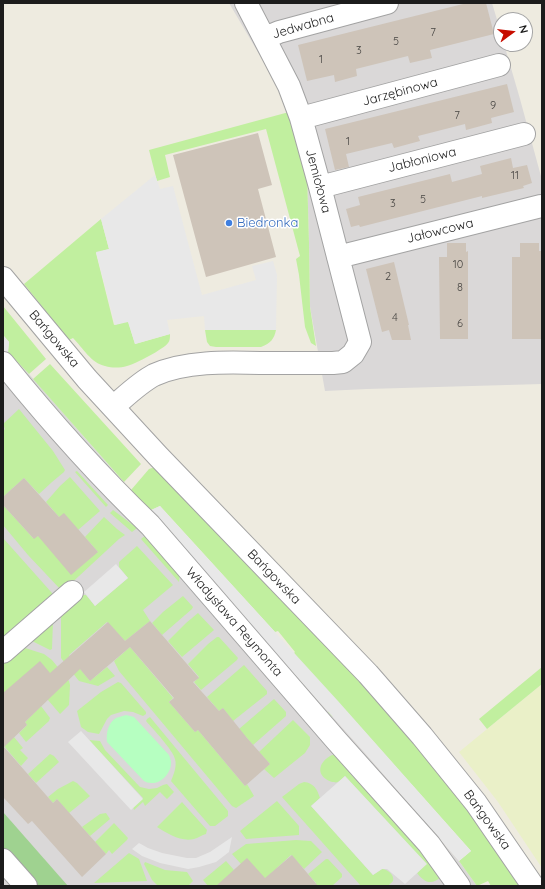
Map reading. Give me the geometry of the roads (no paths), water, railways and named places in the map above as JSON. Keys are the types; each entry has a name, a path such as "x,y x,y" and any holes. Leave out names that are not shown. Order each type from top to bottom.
{"street":[{"name":"Jemiołowa","path":"113,407 145,380 166,371 193,365 224,362 343,362 353,354 360,342 301,118 289,86 246,3"},
{"name":"Jedwabna","path":"265,38 279,32 387,3"},
{"name":"Jarzębinowa","path":"301,118 499,65"},
{"name":"Jabłoniowa","path":"320,187 524,134"},
{"name":"Jałowcowa","path":"338,257 541,206"},
{"name":"Bańgowska","path":"3,278 87,379 158,456 368,674 422,736 476,803 533,886"},
{"name":"Władysława Reymonta","path":"3,363 24,390 119,495 150,525 330,734 429,844 459,886"},
{"path":"3,652 72,592"},
{"path":"3,860 26,886"}],"place":[{"name":"Biedronka","path":"229,223"}]}
